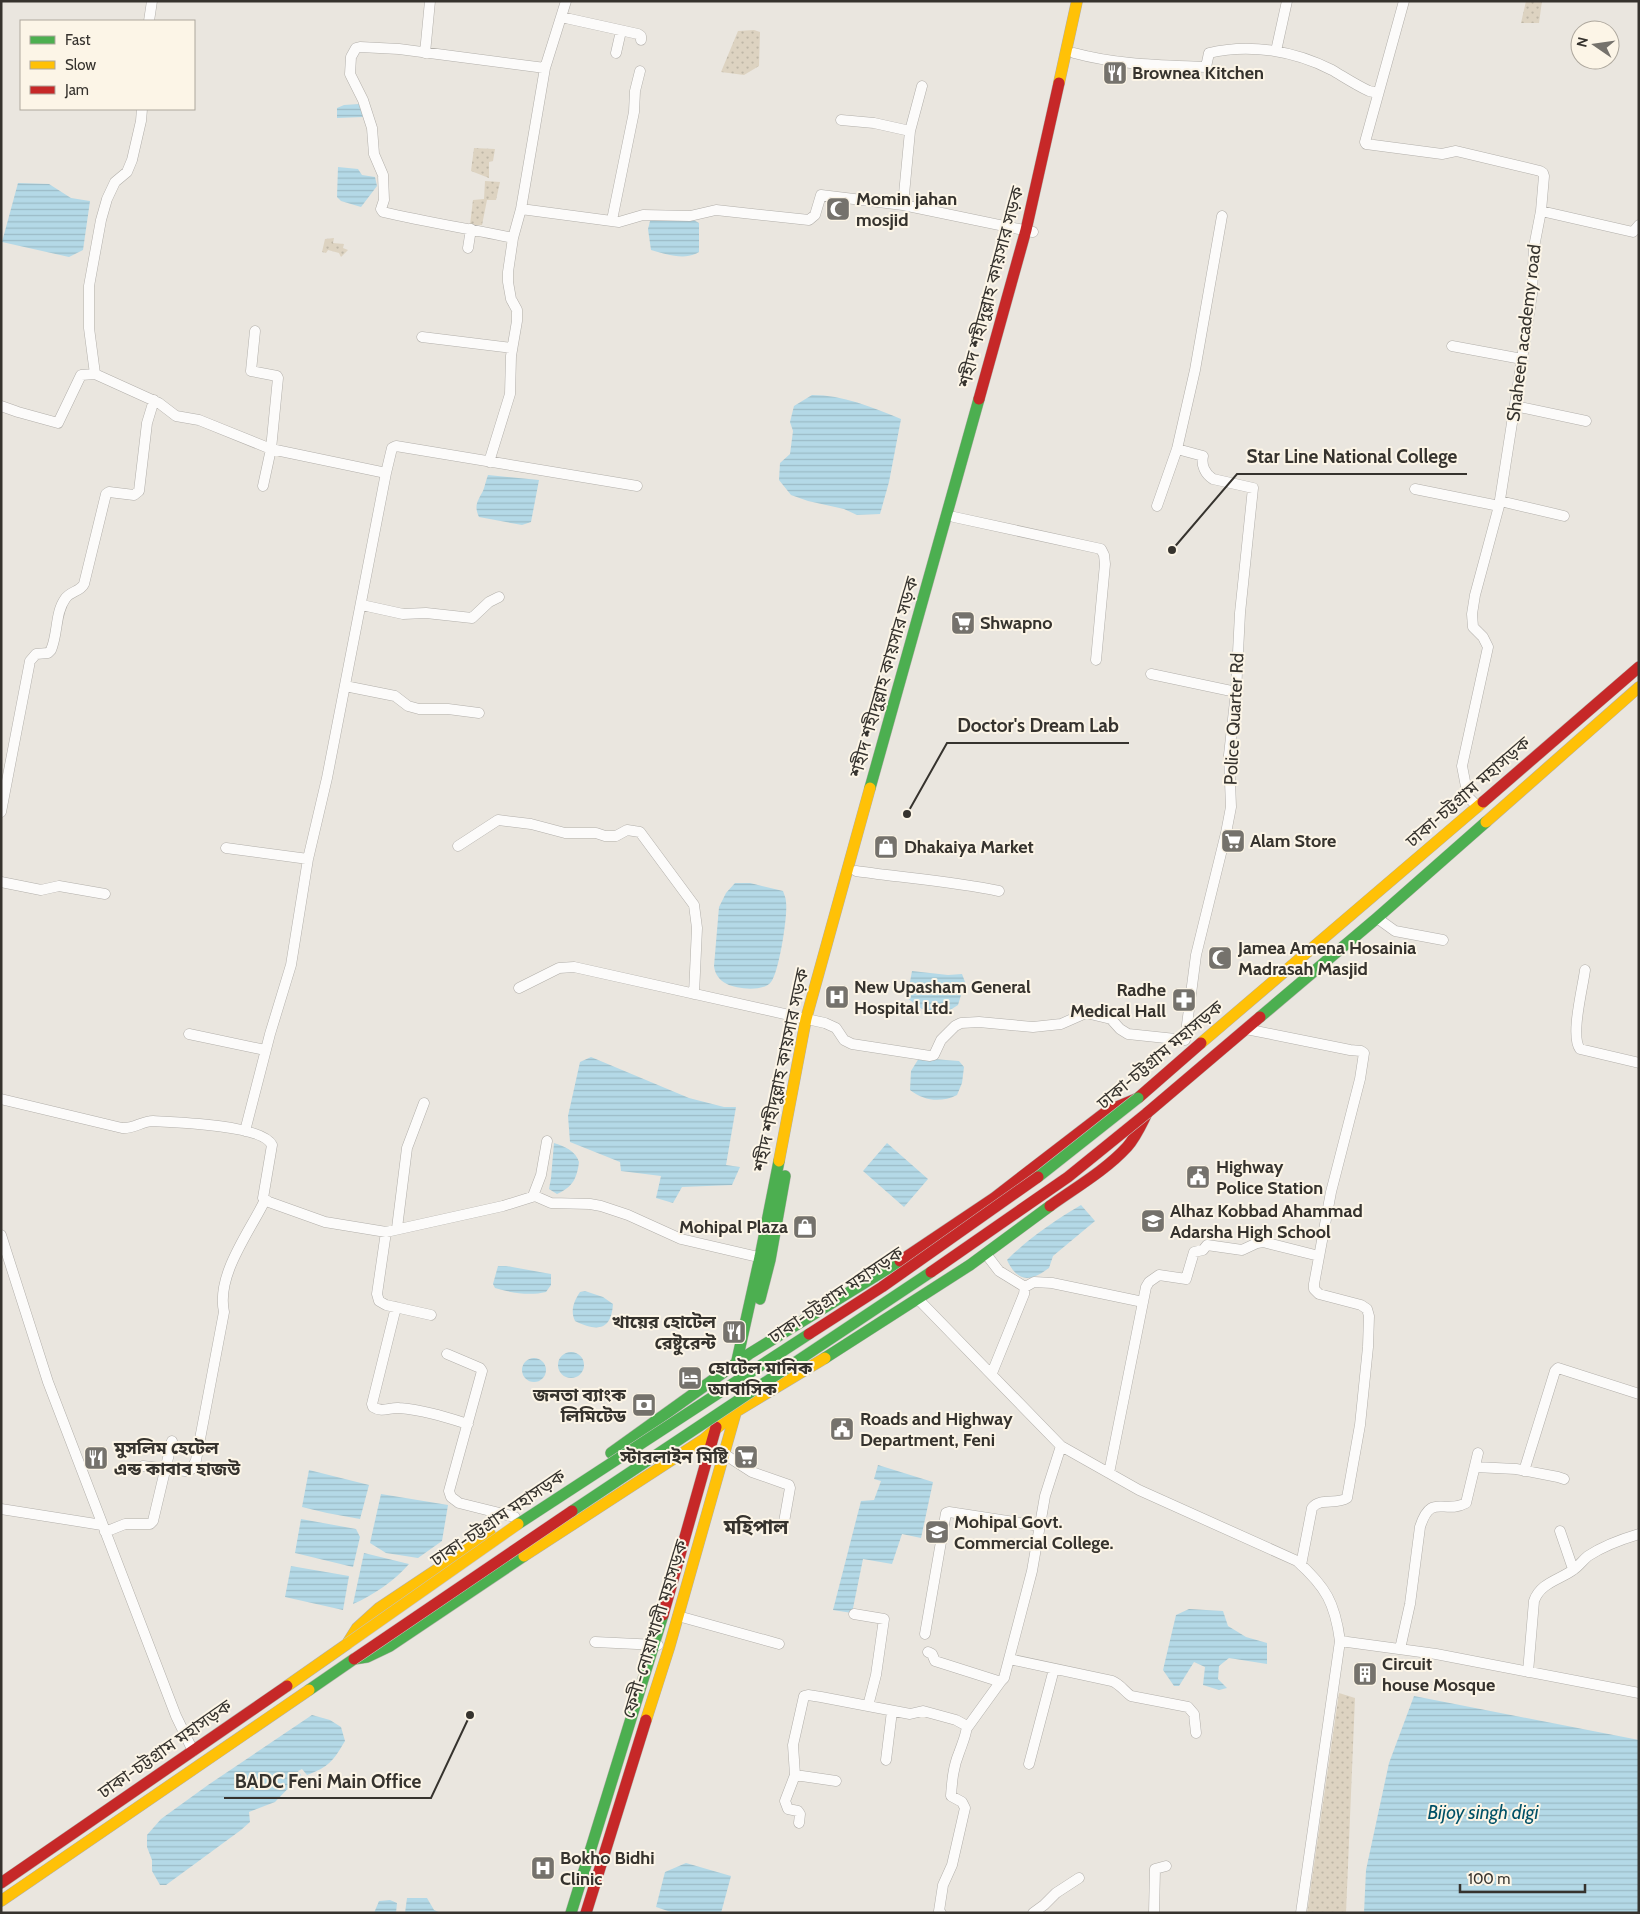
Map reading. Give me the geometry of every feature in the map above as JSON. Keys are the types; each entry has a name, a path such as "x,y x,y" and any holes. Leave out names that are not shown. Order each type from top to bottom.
{"main road":[{"name":"শহীদ শহীদুল্লাহ কায়সার সড়ক","path":"749,1354 765,1258 810,1020 1029,231 1077,1"},
{"name":"শহীদ শহীদুল্লাহ কায়সার সড়ক","path":"810,1020 856,871 954,517 1029,231 1086,1"},
{"name":"ঢাকা-চট্টগ্রাম মহাসড়ক","path":"1,1883 522,1521 890,1282 1048,1170 1138,1098 1639,667"},
{"name":"ঢাকা-চট্টগ্রাম মহাসড়ক","path":"1,1901 732,1402 982,1238 1068,1177 1147,1113 1377,918 1639,687"},
{"path":"347,1644 357,1628 378,1608 594,1466 749,1354 846,1295 994,1198 1107,1111 1138,1098"},
{"path":"354,1659 367,1657 390,1646 704,1439 737,1411 918,1299 986,1254 1104,1168 1126,1147 1139,1130 1147,1113"},
{"name":"শহীদ শহীদুল্লাহ কায়সার সড়ক","path":"736,1365 765,1258"},
{"name":"ফেনী-নোয়াখালী মহাসড়ক","path":"586,1913 669,1648 737,1411 749,1354"},
{"name":"ফেনী-নোয়াখালী মহাসড়ক","path":"571,1913 654,1645 716,1427 736,1365"}],"street":[{"path":"149,20 152,1"},
{"path":"425,53 430,1"},
{"path":"489,462 510,394 512,348 518,322 517,310 508,282 513,238 521,209 545,68 566,1"},
{"path":"1276,51 1287,1"},
{"name":"Shaheen academy road","path":"1404,1 1392,50 1378,93 1366,144 1442,154 1456,151 1540,171 1544,176 1541,211 1534,247 1532,294 1500,504 1475,595 1472,614 1473,627 1482,636 1488,647 1462,766 1468,796 1478,807"},
{"path":"561,17 638,34 641,36 641,40"},
{"path":"616,53 622,31"},
{"path":"513,238 383,212 381,209 384,200 383,175 374,154 372,128 366,109 350,74 351,57 356,48 360,47 399,49 545,68"},
{"path":"1074,53 1099,60 1121,63 1206,66 1209,53 1220,50 1259,49 1276,51 1313,62 1369,91 1378,93"},
{"path":"612,220 634,112 635,91 640,72"},
{"path":"903,205 910,131 922,86"},
{"path":"95,374 89,328 89,286 101,220 107,199 115,182 127,172 132,160 142,110"},
{"path":"841,120 874,123 910,131"},
{"path":"521,209 619,222 643,215 690,216 716,210 809,220 815,215 821,195 903,205 1029,231"},
{"path":"1541,211 1633,232 1639,225"},
{"path":"1156,506 1177,449 1199,351 1222,216"},
{"path":"468,248 470,229"},
{"path":"255,331 251,371 278,377 271,449 263,486"},
{"path":"422,337 512,348"},
{"path":"1452,346 1522,359"},
{"path":"1,406 58,423 81,375 95,374 154,400 176,416 199,420 271,449 386,473"},
{"path":"1,812 30,661 36,654 48,653 51,650 61,607 69,594 82,588 84,584 106,494 109,492 134,495 139,491 147,422 154,400"},
{"path":"1515,406 1586,421"},
{"path":"245,1131 266,1050 291,966 308,859 328,778 389,455 392,448 396,446 637,486"},
{"name":"Police Quarter Rd","path":"810,1020 836,1028 844,1040 852,1044 930,1056 934,1055 941,1040 955,1026 961,1023 979,1022 1033,1027 1061,1024 1086,1014 1111,1019 1120,1030 1128,1034 1185,1040 1196,955 1226,833 1230,807 1229,755 1236,692 1240,613 1252,488 1213,479 1202,466 1203,456 1177,449"},
{"path":"1415,489 1564,516"},
{"path":"954,517 1101,549 1105,564 1096,660"},
{"path":"362,605 403,614 426,613 472,618 489,602 499,596"},
{"path":"1151,674 1236,692"},
{"path":"345,686 395,696 408,706 480,713"},
{"path":"458,846 498,820 531,824 566,833 596,833 604,836 616,836 627,830 640,832 694,905 698,928 694,994"},
{"path":"226,848 308,859"},
{"path":"856,871 921,880 963,883 1000,891"},
{"path":"1,882 41,890 59,886 105,894"},
{"path":"1377,918 1395,931 1443,940"},
{"path":"519,988 565,966 810,1020"},
{"path":"1585,970 1576,1034 1577,1045 1580,1049 1639,1064"},
{"path":"1246,1029 1364,1053 1360,1079 1338,1164 1314,1284 1314,1290 1319,1294 1362,1305 1367,1309 1369,1316 1368,1347 1360,1425 1350,1492 1342,1502 1319,1502 1312,1508 1301,1565"},
{"path":"189,1034 266,1050"},
{"path":"1,1099 122,1128 134,1127 148,1121 204,1124 245,1131 267,1139 272,1145 263,1196 265,1200 229,1269 222,1303 224,1312 196,1460 192,1469 185,1472 143,1466"},
{"path":"397,1228 407,1148 424,1103"},
{"path":"532,1196 540,1175 547,1141"},
{"path":"265,1200 325,1222 386,1232 397,1228 503,1206 532,1196 551,1202 601,1206 681,1239 765,1258"},
{"path":"386,1232 377,1294 379,1301 386,1305 431,1315"},
{"path":"1,1235 48,1382 176,1716 193,1751"},
{"path":"1109,1473 1146,1287 1149,1282 1159,1275 1186,1279 1194,1252 1203,1250 1207,1245 1242,1250 1257,1242 1263,1242 1319,1256"},
{"path":"986,1254 999,1271 1025,1287"},
{"path":"1025,1287 1034,1282 1052,1283 1143,1302"},
{"path":"992,1373 1024,1294 1025,1287"},
{"path":"918,1299 992,1373 1006,1392 1061,1446 1139,1490 1297,1561 1314,1576 1328,1594 1337,1622 1340,1642 1302,1913"},
{"path":"396,1307 372,1404 373,1407 383,1410 396,1407 420,1410 468,1424"},
{"path":"447,1354 480,1368 482,1372 449,1491 450,1498 459,1503 515,1517"},
{"path":"1524,1471 1555,1371 1558,1368 1639,1394"},
{"path":"1,1509 103,1528 125,1524 150,1524 153,1521 172,1441"},
{"path":"941,1913 939,1911 940,1899 952,1864 965,1808 962,1802 951,1796 953,1773 967,1728 1001,1681 1009,1659 1032,1571 1045,1496 1061,1446"},
{"path":"1400,1649 1410,1604 1420,1527 1426,1512 1437,1506 1461,1506 1466,1503 1478,1453"},
{"path":"724,1454 752,1472 789,1485 784,1522"},
{"path":"1475,1466 1524,1471 1564,1479"},
{"path":"925,1634 946,1513 1040,1526"},
{"path":"1560,1531 1574,1570"},
{"path":"1528,1672 1534,1601 1537,1594 1544,1586 1574,1570 1588,1556 1639,1534"},
{"path":"854,1614 884,1619 876,1675 868,1706"},
{"path":"678,1616 779,1644"},
{"path":"596,1642 654,1645 669,1648"},
{"path":"1340,1642 1436,1654 1639,1693"},
{"path":"928,1652 932,1654 935,1661 1001,1681"},
{"path":"1009,1659 1112,1681 1131,1696 1188,1707 1194,1714 1196,1733"},
{"path":"1029,1764 1054,1669"},
{"path":"799,1823 800,1814 798,1811 788,1809 785,1801 795,1775 793,1745 804,1696 815,1696 910,1714 923,1711 956,1720 967,1726 967,1728"},
{"path":"886,1760 892,1711"},
{"path":"795,1775 836,1781"},
{"path":"1154,1913 1155,1869 1166,1866"},
{"path":"1033,1913 1056,1893 1079,1878"}],"shaded area":[{"path":"1526,1 1542,1 1539,23 1521,23"},
{"path":"754,30 760,32 759,66 744,75 721,72 738,31"},
{"path":"474,148 495,149 493,161 489,162 489,178 471,171"},
{"path":"485,181 500,182 496,200 487,200 482,225 470,225 473,200 484,199"},
{"path":"334,238 333,243 344,244 343,248 348,250 341,257 339,253 328,250 326,253 322,252 325,239"},
{"path":"1339,1693 1355,1698 1346,1913 1307,1913"}],"water":[{"path":"360,104 363,117 337,118 337,108 344,105"},
{"path":"338,167 358,169 362,175 375,177 377,186 361,207 341,201 337,197"},
{"path":"18,183 49,184 71,198 90,201 83,250 69,257 2,242"},
{"path":"651,217 690,218 699,223 699,252 694,255 682,256 651,250 648,229"},
{"path":"812,395 846,399 901,419 889,482 880,514 857,515 844,509 808,501 791,495 779,480 780,463 790,454 793,431 790,422 794,406"},
{"path":"488,475 539,480 531,522 522,525 479,517 477,504"},
{"path":"735,883 750,883 783,891 785,898 786,909 780,956 771,982 762,987 750,989 731,986 716,974 714,966 719,907 726,893"},
{"path":"912,971 948,975 962,974 965,982 958,1005 947,1012 922,1009 907,998"},
{"path":"591,1057 689,1098 724,1107 736,1107 726,1165 740,1167 732,1185 682,1187 673,1203 656,1198 661,1176 621,1171 620,1162 570,1142 568,1116 580,1062"},
{"path":"919,1058 959,1061 964,1067 962,1083 957,1095 951,1098 933,1100 921,1097 910,1090 911,1071"},
{"path":"554,1143 566,1147 575,1155 579,1162 573,1181 567,1188 557,1194 549,1189"},
{"path":"887,1143 928,1179 904,1207 863,1171"},
{"path":"1081,1205 1095,1221 1053,1256 1049,1268 1036,1276 1025,1278 1011,1268 1007,1260 1024,1244"},
{"path":"498,1266 551,1274 551,1285 546,1292 534,1294 514,1293 495,1288 493,1284"},
{"path":"585,1291 603,1297 613,1304 609,1320 601,1327 575,1321 573,1314 574,1302 580,1292"},
{"path":"571,1352 580,1356 584,1365 580,1374 571,1378 562,1374 558,1365 562,1356"},
{"path":"534,1358 543,1361 546,1370 543,1379 534,1382 525,1379 522,1370 525,1361"},
{"path":"878,1465 933,1482 921,1538 902,1534 892,1564 863,1559 852,1613 833,1610 861,1501 874,1500 881,1481 874,1479"},
{"path":"309,1470 369,1485 360,1519 302,1507"},
{"path":"381,1494 448,1505 442,1541 418,1558 386,1553 370,1543"},
{"path":"301,1519 356,1529 360,1537 353,1567 295,1553"},
{"path":"364,1553 409,1564 383,1587 353,1604"},
{"path":"291,1566 349,1576 343,1610 285,1597"},
{"path":"1189,1609 1223,1611 1228,1626 1246,1637 1267,1643 1267,1664 1229,1658 1219,1666 1218,1679 1227,1688 1219,1690 1203,1685 1205,1667 1194,1662 1179,1686 1174,1686 1163,1670 1176,1615"},
{"name":"Bijoy singh digi","path":"1414,1696 1639,1740 1639,1913 1364,1913 1366,1870 1389,1763"},
{"path":"312,1715 330,1720 341,1727 345,1741 334,1758 326,1766 307,1775 302,1769 298,1771 301,1775 275,1802 249,1812 250,1822 241,1830 166,1885 160,1885 152,1871 152,1860 147,1847 147,1835 161,1819"},
{"path":"686,1863 731,1876 721,1913 674,1913 656,1907 665,1872"},
{"path":"407,1898 427,1898 434,1910 441,1913 405,1913"},
{"path":"390,1900 397,1903 396,1913 374,1913 379,1901"}],"traffic: fast":[{"path":"870,788 979,399"},
{"path":"1260,1017 1486,822"},
{"path":"1038,1177 1138,1098"},
{"path":"736,1365 779,1161"},
{"path":"760,1299 770,1260 785,1176"},
{"path":"825,1358 970,1265 1050,1206"},
{"path":"611,1453 749,1354 900,1261"},
{"path":"572,1511 931,1272"},
{"path":"518,1524 809,1334"},
{"path":"309,1690 354,1659 367,1657 390,1646 524,1556"},
{"path":"571,1913 663,1615"}],"traffic: slow":[{"path":"1059,83 1077,1"},
{"path":"1486,822 1639,687"},
{"path":"779,1161 806,1019 870,788"},
{"path":"1201,1043 1483,802"},
{"path":"524,1556 704,1439 737,1411 825,1358"},
{"path":"646,1720 669,1648 737,1408"},
{"path":"347,1644 518,1524"},
{"path":"287,1686 347,1644 357,1628 379,1608 490,1534"},
{"path":"1,1901 309,1690"}],"traffic: jam":[{"path":"979,399 1026,230 1059,83"},
{"path":"1483,802 1639,667"},
{"path":"1050,1206 1100,1171 1119,1155 1133,1139 1147,1113 1260,1017"},
{"path":"900,1261 994,1198 1107,1111 1138,1098 1201,1043"},
{"path":"931,1272 1068,1177 1147,1113"},
{"path":"809,1334 882,1287 1038,1177"},
{"path":"663,1615 716,1427"},
{"path":"354,1659 572,1511"},
{"path":"1,1883 287,1686"},
{"path":"586,1913 646,1720"}],"place":[{"name":"Brownea Kitchen","path":"1115,73"},
{"name":"Momin jahan mosjid","path":"838,209"},
{"name":"Star Line National College","path":"1172,550"},
{"name":"Shwapno","path":"963,623"},
{"name":"Doctor's Dream Lab","path":"907,814"},
{"name":"Alam Store","path":"1233,841"},
{"name":"Dhakaiya Market","path":"886,847"},
{"name":"Jamea Amena Hosainia Madrasah Masjid","path":"1220,958"},
{"name":"New Upasham General Hospital Ltd.","path":"837,997"},
{"name":"Radhe Medical Hall","path":"1184,1000"},
{"name":"Highway Police Station","path":"1198,1177"},
{"name":"Alhaz Kobbad Ahammad Adarsha High School","path":"1153,1221"},
{"name":"Mohipal Plaza","path":"805,1227"},
{"name":"খায়ের হোটেল রেষ্টুরেন্ট","path":"734,1332"},
{"name":"হোটেল মানিক আবাসিক","path":"690,1378"},
{"name":"জনতা ব্যাংক লিমিটেড","path":"644,1405"},
{"name":"Roads and Highway Department, Feni","path":"842,1429"},
{"name":"স্টারলাইন মিষ্টি","path":"746,1457"},
{"name":"মুসলিম হেটেল এন্ড কাবাব হাজউ","path":"96,1458"},
{"name":"Mohipal Govt. Commercial College.","path":"937,1532"},
{"name":"Circuit house Mosque","path":"1365,1674"},
{"name":"BADC Feni Main Office","path":"470,1715"},
{"name":"Bokho Bidhi Clinic","path":"543,1868"}],"district":[{"name":"মহিপাল","path":"756,1527"}]}
